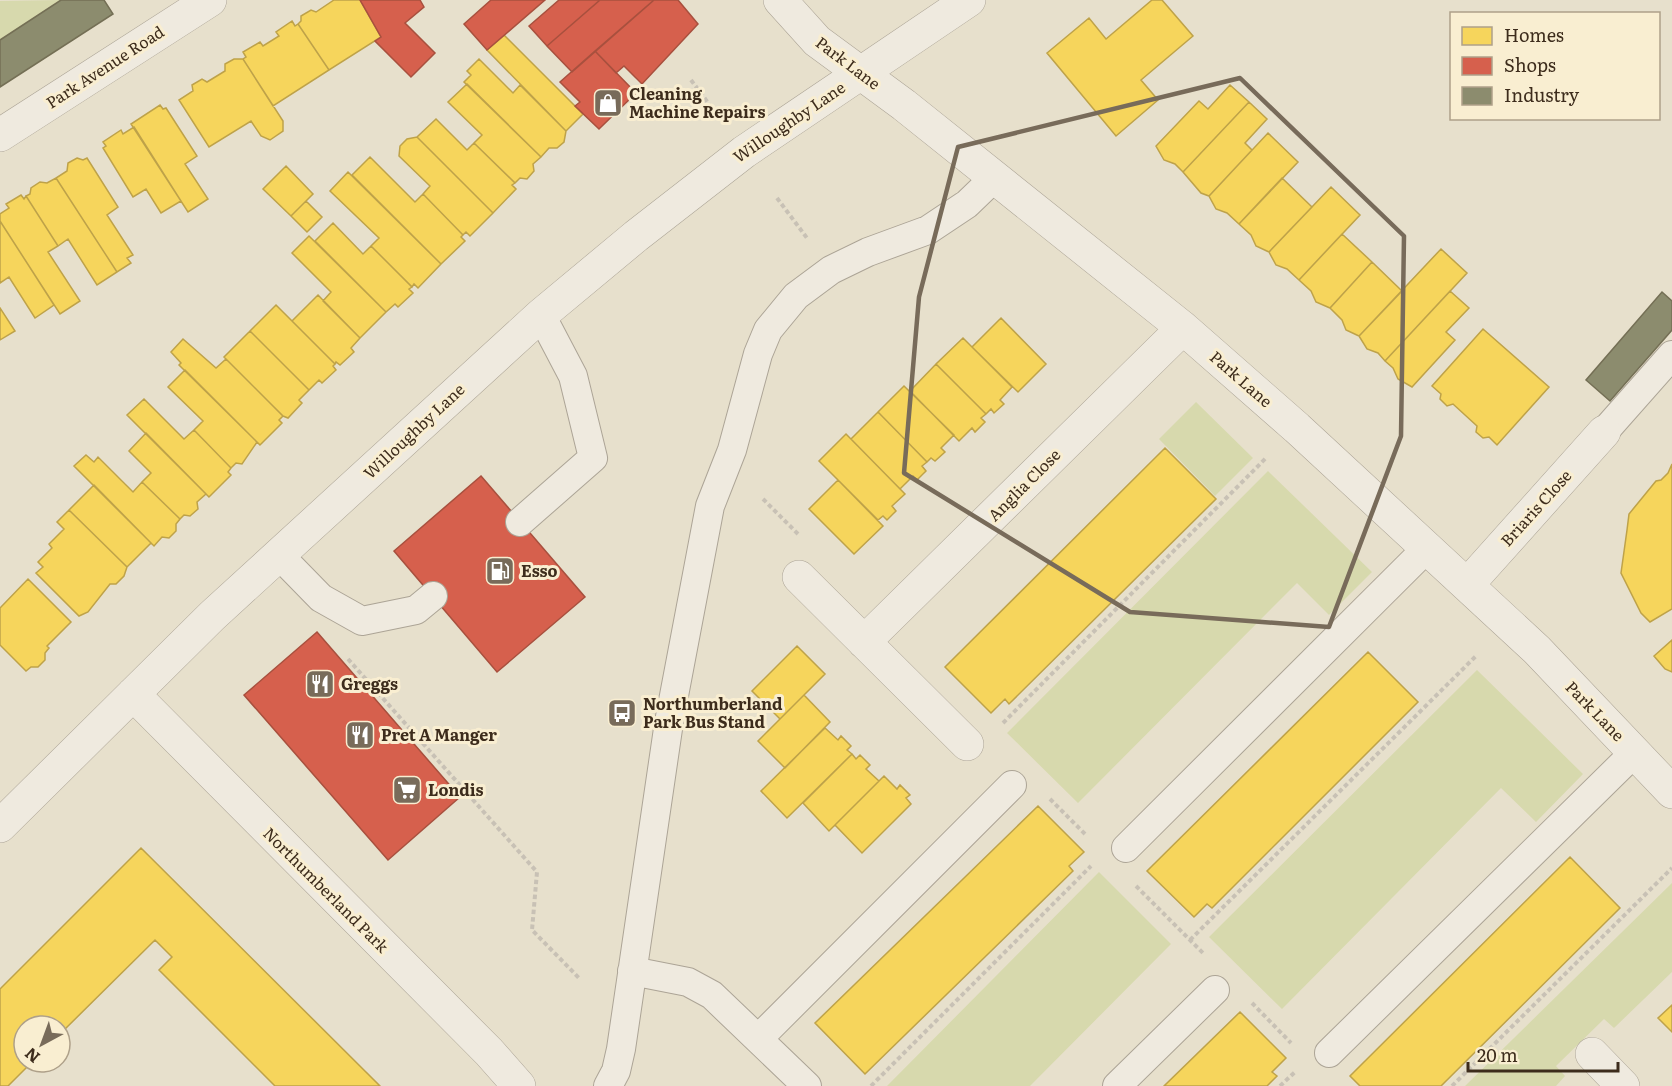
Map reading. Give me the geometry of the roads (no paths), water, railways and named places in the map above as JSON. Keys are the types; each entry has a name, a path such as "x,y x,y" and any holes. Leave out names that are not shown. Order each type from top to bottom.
{"street":[{"name":"Park Avenue Road","path":"0,135 210,0"},
{"name":"Park Lane","path":"780,0 817,41 995,177 1183,328 1468,584 1672,792"},
{"name":"Willoughby Lane","path":"0,826 133,694 279,555 541,315 713,174 969,0"},
{"name":"Anglia Close","path":"864,642 1183,328"},
{"name":"Briaris Close","path":"1468,584 1604,432"},
{"path":"799,577 967,744"},
{"name":"Northumberland Park","path":"133,694 489,1052 519,1086"},
{"path":"1592,1054 1623,1086"}],"lane":[{"path":"608,1086 618,1060 669,722 710,506 732,450 758,354 768,330 796,296 831,270 868,252 928,230 967,204 995,177"},
{"path":"520,522 593,458 573,376 541,315"},
{"path":"1604,432 1672,356"},
{"path":"1126,848 1428,547"},
{"path":"279,555 321,598 362,621 416,610 433,596"},
{"path":"1329,1053 1635,752"},
{"path":"759,1038 1012,785"},
{"path":"632,971 688,982 712,995 807,1086"},
{"path":"1117,1086 1215,990"}],"place":[{"name":"Cleaning Machine Repairs","path":"608,103"},
{"name":"Esso","path":"500,571"},
{"name":"Greggs","path":"320,684"},
{"name":"Northumberland Park Bus Stand","path":"622,713"},
{"name":"Pret A Manger","path":"360,735"},
{"name":"Londis","path":"407,790"}]}
